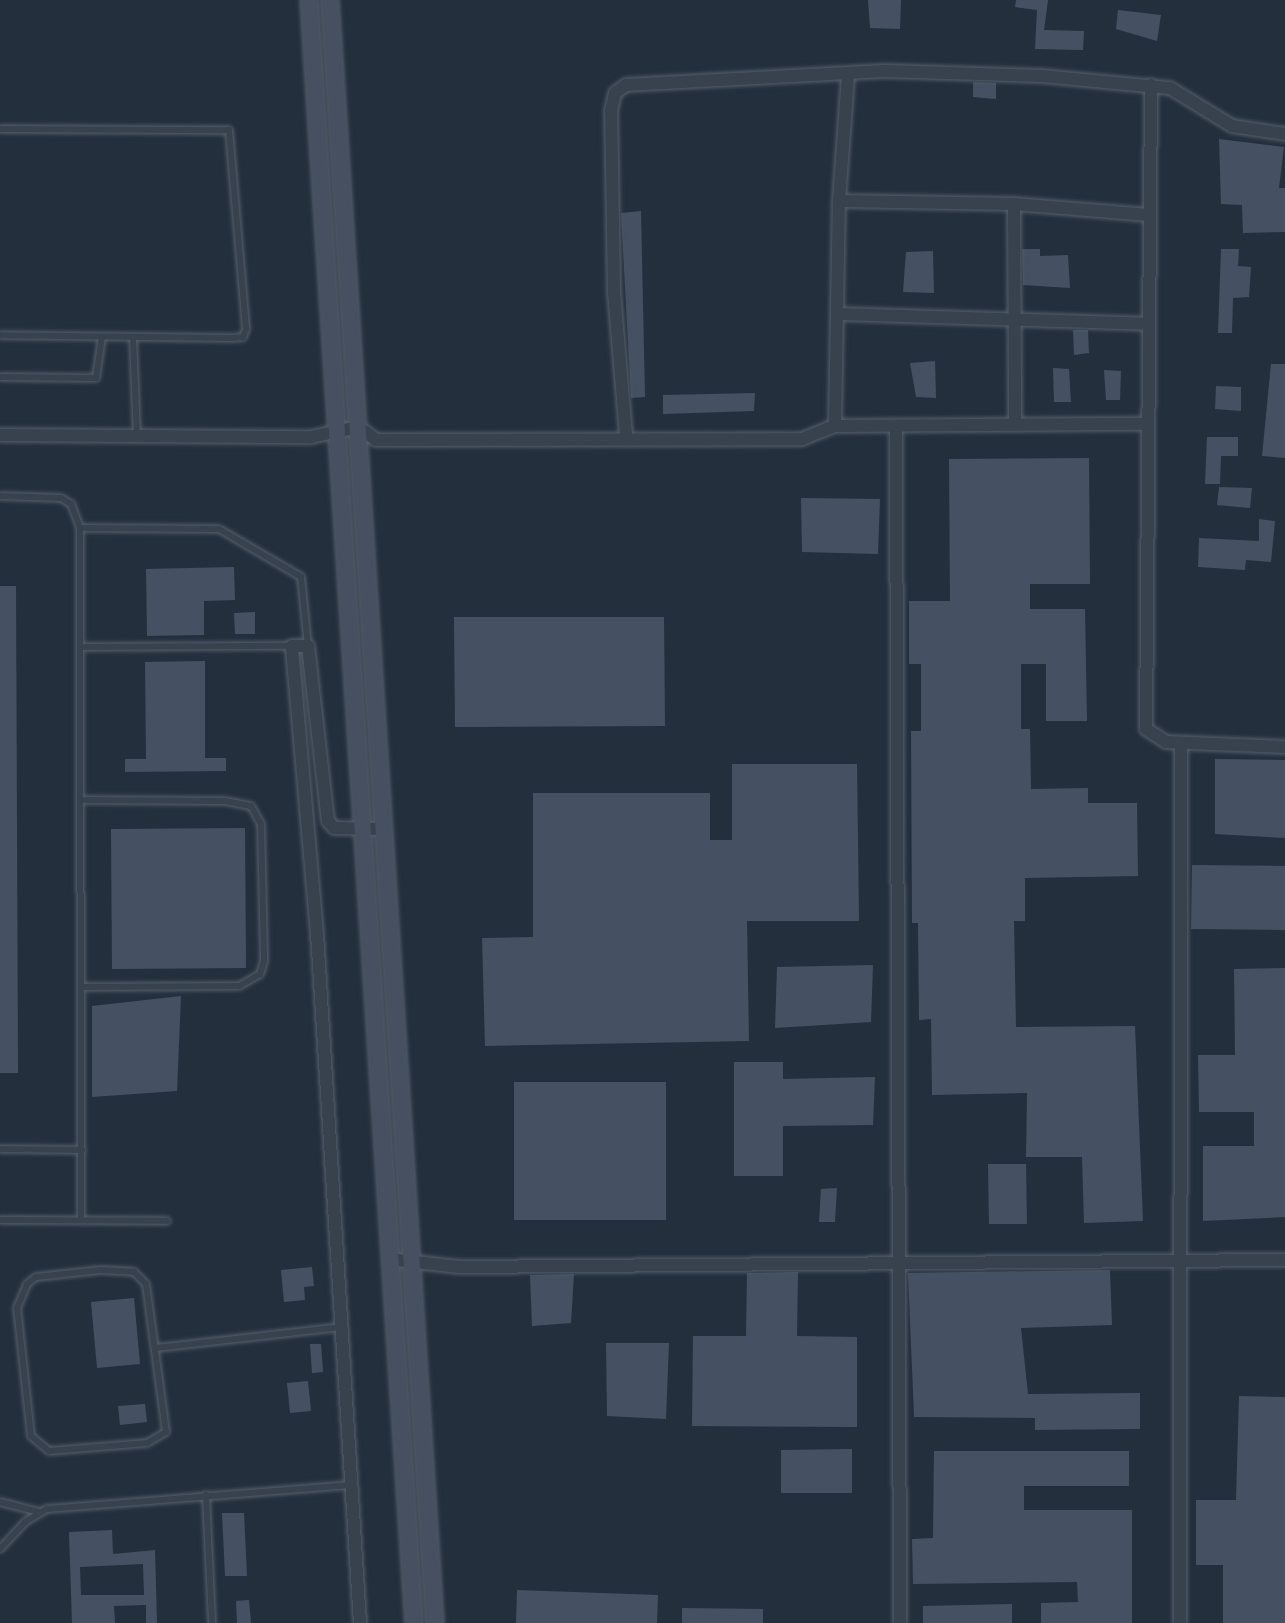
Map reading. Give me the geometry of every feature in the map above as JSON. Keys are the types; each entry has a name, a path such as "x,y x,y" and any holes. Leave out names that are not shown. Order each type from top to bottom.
{"main road":[{"path":"309,0 414,1623"},
{"path":"330,0 435,1623"}],"street":[{"path":"626,435 614,292 611,111 615,93 626,84 668,79 989,73 1151,85 1185,93 1232,126 1285,134"},
{"path":"835,426 839,201 848,76"},
{"path":"1151,85 1146,424 1145,721 1154,739 1181,743 1285,747"},
{"path":"839,201 1014,204 1149,215"},
{"path":"1014,204 1015,423"},
{"path":"838,314 1015,316 1148,324"},
{"path":"0,435 311,437 338,428 359,427 376,440 626,435 802,439 835,426 896,429 1015,423 1146,424"},
{"path":"896,429 900,692 895,1261 900,1623"},
{"path":"360,1623 317,934 292,646 308,646 328,821 334,828 384,829"},
{"path":"1180,1623 1181,743"},
{"path":"389,1259 410,1258 459,1266 895,1261 1285,1260"}],"lane":[{"path":"0,129 229,130 243,338 0,335"},
{"path":"0,377 96,378 102,337"},
{"path":"133,337 137,436"},
{"path":"0,496 61,498 71,504 80,528 81,1220"},
{"path":"80,528 219,529 300,577 308,646"},
{"path":"80,647 292,646"},
{"path":"81,800 225,801 251,806 261,824 264,961 260,974 239,986 81,987"},
{"path":"0,1149 82,1150"},
{"path":"0,1220 167,1221"},
{"path":"134,1272 146,1284 157,1348 166,1416 160,1438 64,1453 38,1444 31,1436 17,1308 27,1284 36,1277 134,1272"},
{"path":"157,1348 341,1327"},
{"path":"0,1502 40,1512 206,1495 351,1485"},
{"path":"206,1495 212,1623"},
{"path":"0,1549 40,1512"}],"building":[{"path":"868,0 901,0 900,29 870,28"},
{"path":"1016,0 1048,0 1044,30 1084,31 1083,50 1035,49 1037,10 1015,7"},
{"path":"1118,10 1161,15 1157,41 1116,29"},
{"path":"973,82 996,83 996,99 973,97"},
{"path":"1219,139 1284,147 1279,188 1285,188 1285,232 1243,233 1242,205 1221,204"},
{"path":"641,211 645,397 631,398 621,213"},
{"path":"1022,249 1040,249 1040,256 1068,255 1070,288 1023,285"},
{"path":"1221,249 1239,249 1238,266 1251,267 1249,297 1233,298 1232,333 1218,333"},
{"path":"933,251 934,293 903,292 906,252"},
{"path":"1073,330 1088,330 1089,353 1074,355"},
{"path":"935,361 936,398 916,397 910,363"},
{"path":"1271,364 1285,364 1285,458 1262,456"},
{"path":"1053,368 1069,369 1071,402 1054,402"},
{"path":"1104,370 1121,371 1120,400 1106,400"},
{"path":"1216,386 1241,387 1241,411 1215,409"},
{"path":"755,393 754,411 663,414 663,395"},
{"path":"1207,437 1238,437 1238,456 1221,456 1220,484 1205,484"},
{"path":"1089,458 1090,584 1030,584 1030,609 1085,609 1087,721 1046,721 1046,664 1021,664 1021,729 1030,729 1031,789 1088,788 1088,803 1137,803 1138,876 1025,878 1025,921 1014,921 1016,1027 1135,1026 1143,1221 1084,1223 1082,1157 1026,1157 1027,1093 932,1095 931,1019 919,1020 918,923 912,923 911,731 921,731 921,664 909,664 909,601 950,601 949,459"},
{"path":"1219,487 1252,488 1250,508 1217,505"},
{"path":"801,498 880,499 878,554 802,552"},
{"path":"1259,519 1275,521 1271,562 1246,560 1245,570 1198,567 1199,538 1259,541"},
{"path":"234,567 235,600 204,601 204,635 147,636 146,569"},
{"path":"0,586 16,586 18,1073 0,1073"},
{"path":"255,612 255,634 235,634 234,613"},
{"path":"454,617 664,617 665,726 455,727"},
{"path":"205,661 205,758 226,758 226,771 125,772 125,759 146,759 145,662"},
{"path":"1215,759 1285,760 1285,838 1215,834"},
{"path":"732,764 857,764 859,921 747,921 749,1041 485,1046 482,938 533,937 533,793 710,793 710,840 732,840"},
{"path":"245,828 246,968 112,969 111,829"},
{"path":"1192,865 1285,866 1285,930 1191,929"},
{"path":"873,965 871,1022 775,1028 777,967"},
{"path":"1285,968 1285,1217 1203,1221 1203,1146 1254,1146 1254,1112 1199,1112 1198,1055 1235,1055 1234,969"},
{"path":"181,996 177,1091 92,1097 92,1006"},
{"path":"734,1062 783,1062 783,1079 875,1077 873,1125 783,1126 783,1176 734,1176"},
{"path":"514,1082 666,1082 666,1220 514,1220"},
{"path":"988,1164 1026,1164 1027,1224 989,1224"},
{"path":"837,1188 835,1222 819,1222 821,1189"},
{"path":"312,1267 314,1286 304,1287 305,1300 284,1302 281,1270"},
{"path":"1110,1270 1112,1325 1021,1328 1028,1394 1140,1393 1140,1429 1035,1430 1035,1418 914,1417 908,1273"},
{"path":"798,1272 797,1336 857,1337 857,1427 692,1426 693,1336 746,1336 747,1273"},
{"path":"574,1274 571,1323 532,1326 530,1275"},
{"path":"134,1298 140,1364 97,1368 91,1302"},
{"path":"606,1343 669,1343 666,1419 607,1416"},
{"path":"310,1344 321,1344 323,1372 312,1373"},
{"path":"308,1381 311,1411 290,1413 287,1383"},
{"path":"1239,1396 1285,1397 1285,1623 1223,1623 1223,1565 1196,1565 1196,1500 1236,1500"},
{"path":"145,1404 147,1422 120,1425 118,1406"},
{"path":"852,1449 852,1493 781,1493 781,1450"},
{"path":"934,1451 1129,1451 1129,1486 1024,1486 1024,1510 1132,1510 1132,1623 1041,1623 1041,1603 1078,1602 1077,1582 913,1584 912,1539 933,1538"},
{"path":"222,1513 244,1513 247,1576 225,1576"},
{"path":"112,1530 113,1554 155,1550 157,1623 146,1623 146,1605 114,1606 115,1623 72,1623 69,1532","holes":["143,1564 144,1595 81,1595 80,1567"]},
{"path":"517,1590 658,1595 657,1623 516,1623"},
{"path":"249,1600 251,1623 237,1623 236,1601"},
{"path":"1012,1604 1012,1623 923,1623 923,1606"},
{"path":"682,1608 763,1609 763,1623 682,1623"}]}
